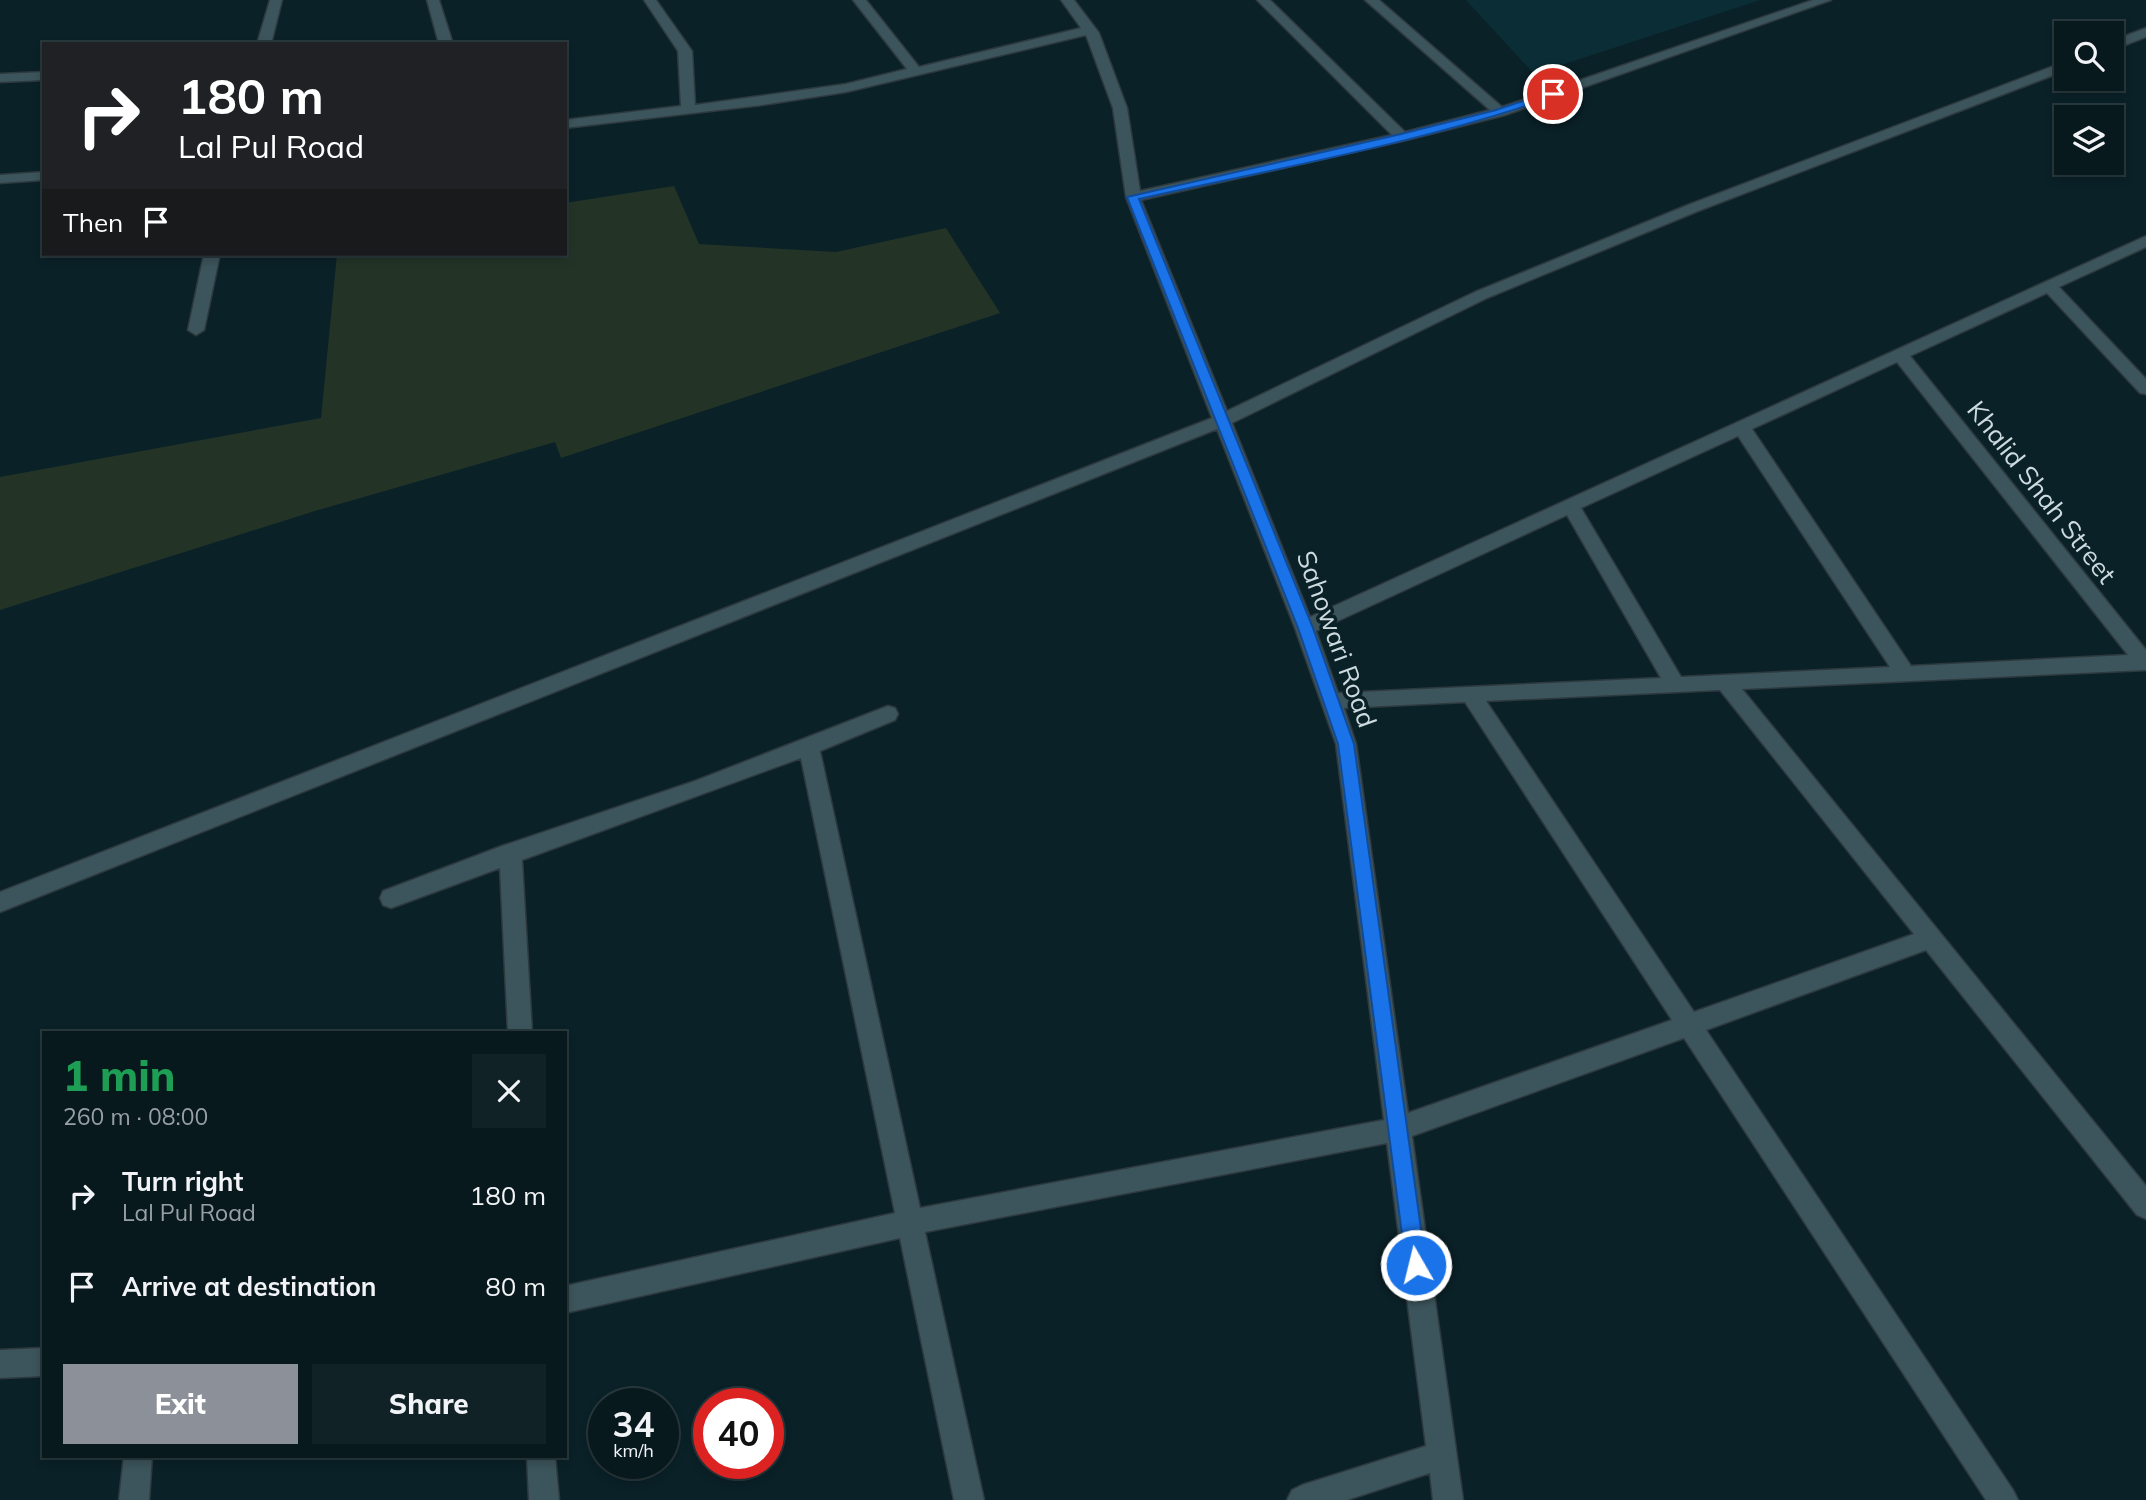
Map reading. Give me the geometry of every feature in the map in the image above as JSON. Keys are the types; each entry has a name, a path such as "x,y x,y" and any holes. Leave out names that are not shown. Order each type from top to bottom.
{"street":[{"path":"265,42 276,0"},
{"path":"433,0 445,42"},
{"path":"650,0 685,51 688,110"},
{"path":"859,0 915,71"},
{"name":"Sahowari Road","path":"1067,0 1089,30 1120,108 1133,197 1305,628 1346,744 1448,1500"},
{"path":"1263,0 1402,137"},
{"path":"1371,0 1500,112"},
{"path":"1133,197 1402,137 1500,112 1825,0"},
{"path":"567,124 846,88 1089,30"},
{"path":"2124,41 2146,32"},
{"path":"0,902 1223,420 1481,295 1693,208 2054,70"},
{"path":"0,78 42,76"},
{"path":"0,179 42,176"},
{"path":"1305,628 2146,241"},
{"path":"196,330 212,256"},
{"path":"2049,285 2146,389"},
{"name":"Khalid Shah Street","path":"1900,354 2145,662"},
{"path":"1741,427 1905,673"},
{"path":"1570,505 1676,685"},
{"path":"1332,701 2145,662"},
{"path":"1725,682 2146,1206"},
{"path":"1470,694 2003,1500"},
{"path":"390,898 809,748 888,714"},
{"path":"809,748 970,1500"},
{"path":"510,853 520,1031"},
{"path":"567,1300 910,1222 1398,1129 1931,938"},
{"path":"0,1364 42,1362"},
{"path":"1302,1500 1442,1455"},
{"path":"134,1500 138,1458"},
{"path":"541,1458 544,1500"}],"shaded area":[{"path":"1466,0 1760,0 1534,74"}],"green space":[{"path":"674,186 699,244 836,252 946,228 1000,313 561,458 555,442 315,511 0,610 0,477 321,418 337,256 567,256 567,203"}],"route":[{"path":"1416,1265 1346,744 1305,628 1133,197 1402,137 1500,112 1553,94"}]}
